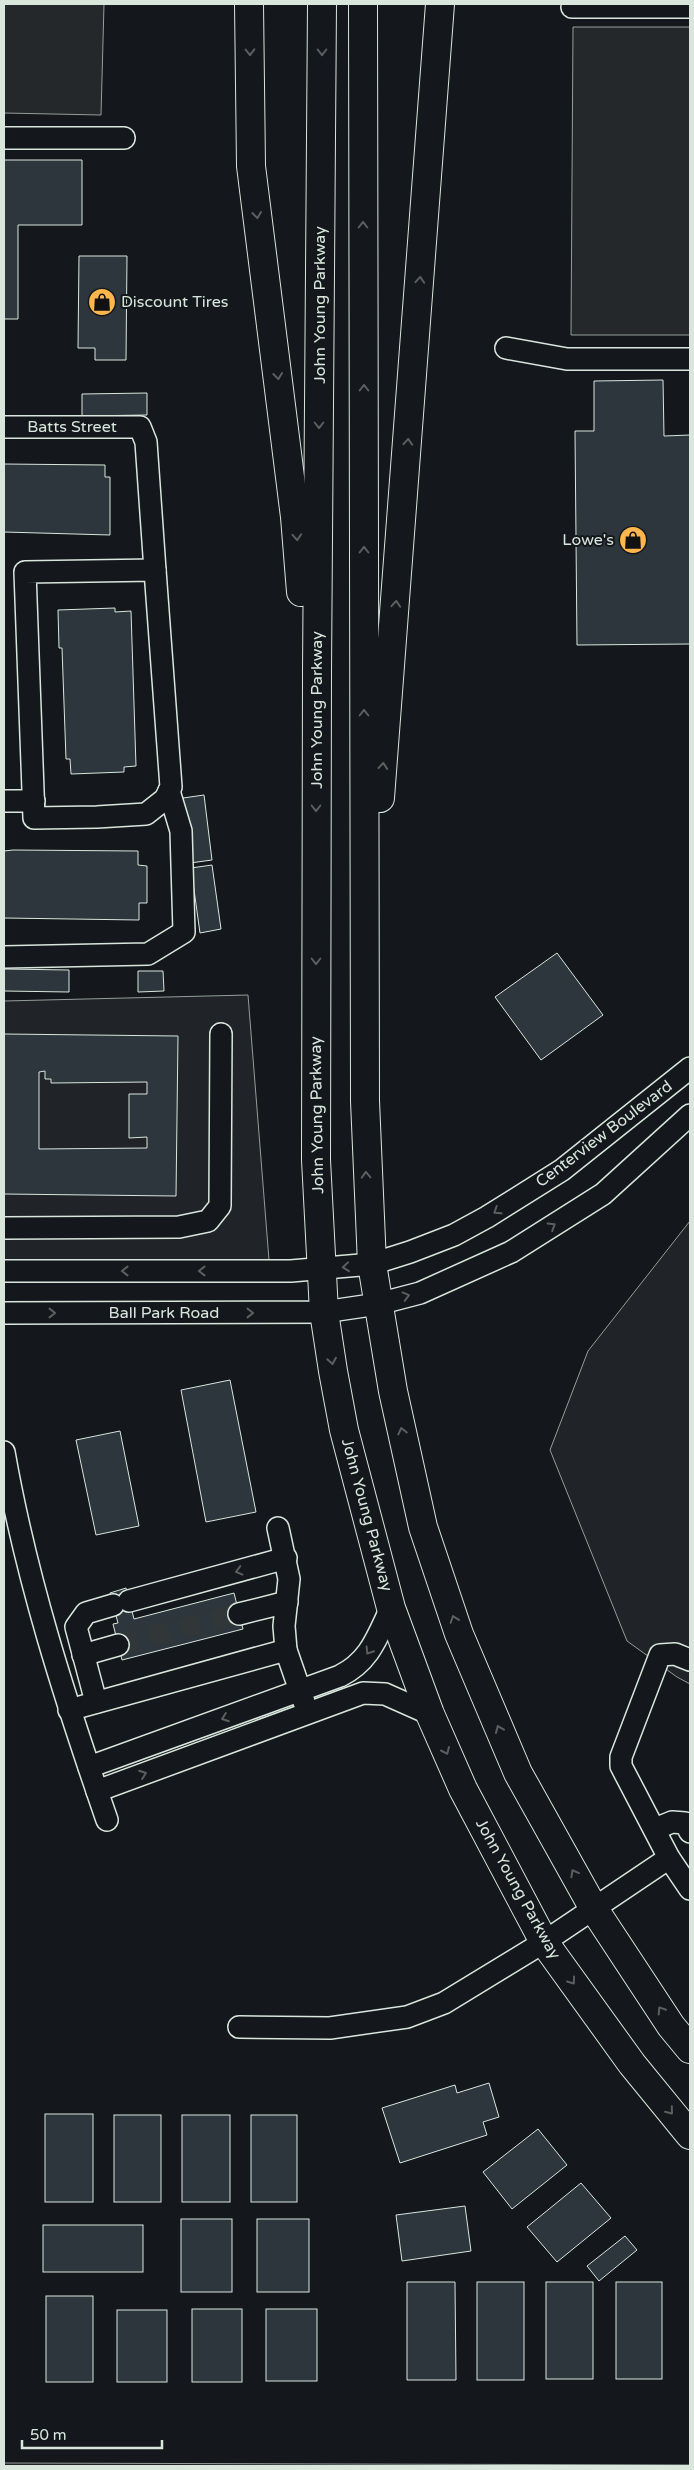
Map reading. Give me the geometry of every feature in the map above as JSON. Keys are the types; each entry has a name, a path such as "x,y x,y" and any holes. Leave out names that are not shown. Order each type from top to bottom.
{"highway":[{"path":"249,4 251,166 295,517 302,606 317,672"},
{"name":"John Young Parkway","path":"322,4 317,672 316,1160 324,1312 344,1430 391,1608 430,1714 463,1788 544,1942 632,2064 690,2135"},
{"path":"363,4 364,989 366,1166 372,1264 378,1304 393,1391 423,1527 459,1634 518,1773 594,1908 671,2026 690,2049"},
{"path":"364,989 391,663 440,4"}],"street":[{"path":"572,7 690,7"},
{"path":"4,138 124,138"},
{"path":"506,348 566,359 690,359"},
{"name":"Batts Street","path":"4,427 140,427 146,442 155,570"},
{"path":"155,570 171,787 165,798 146,814 34,818 25,572 155,570"},
{"path":"4,956 148,954 184,932 181,831 169,791"},
{"path":"4,801 34,801"},
{"path":"4,1228 179,1227 208,1222 220,1206 221,1034"},
{"name":"Centerview Boulevard","path":"321,1269 372,1264 454,1235 487,1217 562,1170 690,1068"},
{"path":"324,1312 378,1304 420,1293 511,1252 604,1194 690,1115"},
{"path":"4,1271 321,1269"},
{"name":"Ball Park Road","path":"4,1313 324,1312"},
{"path":"4,1452 14,1512 32,1584 69,1710 107,1820"},
{"path":"278,1528 289,1579 284,1626 286,1650 308,1712"},
{"path":"96,1702 76,1627 86,1613 286,1558"},
{"path":"240,1614 287,1602"},
{"path":"89,1767 300,1691 356,1668 370,1653 391,1608"},
{"path":"83,1655 118,1645"},
{"path":"69,1710 286,1650"},
{"path":"688,1880 669,1858 621,1766 621,1757 660,1655 675,1654 690,1660"},
{"path":"97,1791 364,1693 385,1694 430,1714"},
{"path":"655,1829 672,1822 684,1822 690,1832"},
{"path":"239,2027 330,2028 407,2016 444,2003 544,1942 669,1858"}],"shaded area":[{"path":"4,4 104,4 101,115 4,113"},
{"path":"573,27 690,27 690,335 571,335"},
{"path":"248,995 269,1260 4,1260 4,1001"},
{"path":"690,1221 690,1684 677,1677 627,1641 550,1450 588,1351"},
{"path":"4,2463 690,2465 690,2466 4,2466"}],"building":[{"path":"4,160 82,160 82,225 18,225 18,319 4,319"},
{"name":"Discount Tires","path":"79,256 127,256 126,360 95,360 95,348 78,348"},
{"name":"Lowe's","path":"663,380 664,436 690,435 690,644 577,645 575,431 594,431 594,381"},
{"path":"147,393 147,415 82,416 82,394"},
{"path":"4,464 105,465 105,477 110,477 110,535 4,532"},
{"path":"115,608 115,612 131,611 136,766 124,767 124,772 71,774 70,759 66,759 62,648 59,648 58,610"},
{"path":"204,795 212,860 190,863 183,798"},
{"path":"4,851 138,851 138,865 147,866 147,903 139,903 139,920 4,918"},
{"path":"212,865 221,929 200,933 191,868"},
{"path":"557,953 603,1015 541,1060 495,997"},
{"path":"4,969 69,970 69,992 4,991"},
{"path":"138,971 163,971 164,991 138,992"},
{"path":"4,1034 178,1036 176,1196 4,1194","holes":["45,1071 45,1079 51,1079 51,1083 147,1082 147,1094 129,1094 129,1138 147,1137 147,1148 39,1149 39,1072"]},
{"path":"230,1380 256,1512 206,1522 181,1390"},
{"path":"120,1431 139,1526 96,1535 76,1440"},
{"path":"126,1588 134,1619 234,1593 243,1629 122,1660 113,1624 118,1623 110,1593"},
{"path":"489,2083 499,2117 483,2122 487,2135 400,2163 382,2108 455,2085 457,2093"},
{"path":"45,2114 93,2114 93,2202 45,2202"},
{"path":"114,2115 161,2115 161,2202 114,2202"},
{"path":"182,2115 230,2115 230,2202 182,2202"},
{"path":"251,2115 297,2115 297,2202 251,2202"},
{"path":"538,2129 567,2165 512,2209 483,2172"},
{"path":"581,2183 611,2218 557,2262 527,2227"},
{"path":"465,2206 471,2251 402,2261 396,2215"},
{"path":"181,2219 232,2219 232,2292 181,2292"},
{"path":"257,2219 309,2219 309,2292 257,2292"},
{"path":"43,2225 143,2225 143,2272 43,2272"},
{"path":"625,2236 637,2250 599,2281 587,2266"},
{"path":"407,2282 455,2282 456,2380 407,2380"},
{"path":"477,2282 524,2282 524,2380 477,2380"},
{"path":"546,2282 593,2282 593,2379 546,2379"},
{"path":"616,2282 662,2282 662,2379 616,2379"},
{"path":"46,2296 93,2296 93,2382 46,2382"},
{"path":"192,2309 242,2309 242,2382 192,2382"},
{"path":"266,2309 317,2309 317,2381 266,2381"},
{"path":"117,2310 167,2310 167,2382 117,2382"}],"tunnel":[{"path":"118,1645 239,1614"}],"place":[{"name":"Discount Tires","path":"102,302"},
{"name":"Lowe's","path":"633,540"}]}
